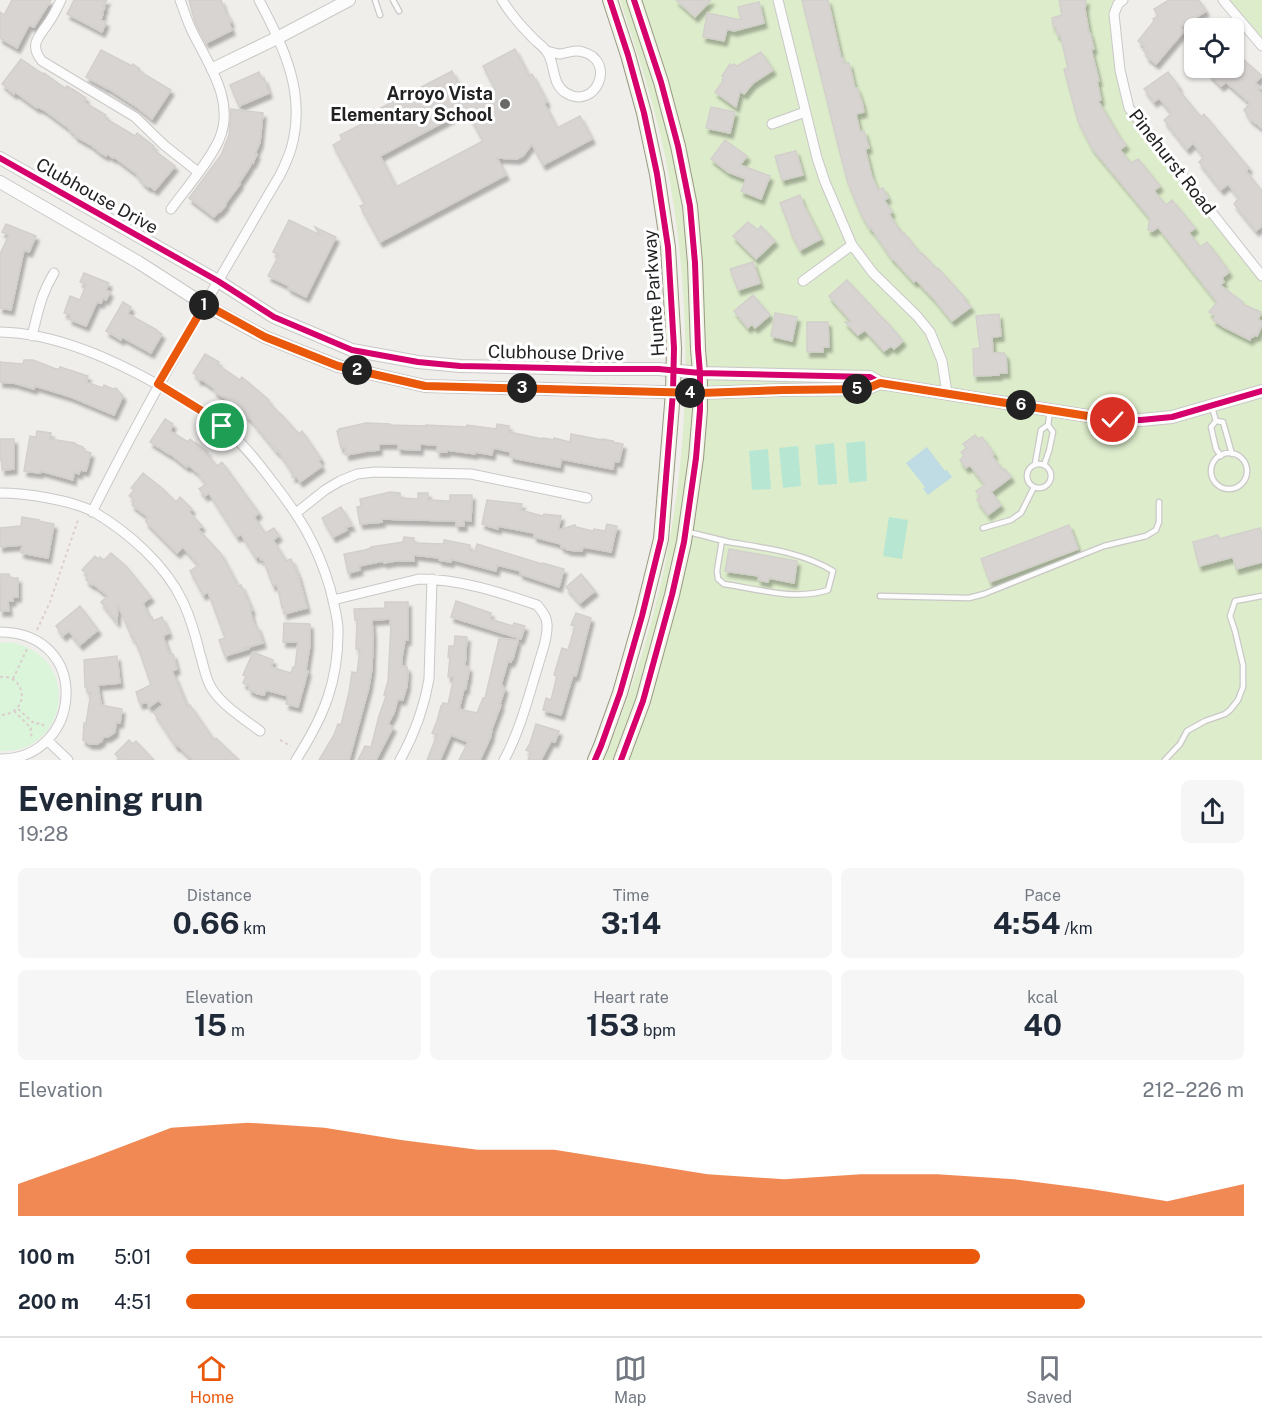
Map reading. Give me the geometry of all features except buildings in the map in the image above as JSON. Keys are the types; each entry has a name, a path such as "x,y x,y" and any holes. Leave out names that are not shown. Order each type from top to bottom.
{"main road":[{"name":"Hunte Parkway","path":"595,760 621,693 661,539 673,392 674,348 668,247 657,174 645,113 610,0"},
{"path":"621,760 643,701 672,595 685,532 696,458 700,410 696,263 690,207 678,146 661,82 634,0"}],"street":[{"path":"61,0 35,45 38,56 42,61 135,117 164,145 198,172"},
{"path":"171,209 213,151 220,137 223,122 220,89 213,69 191,29 180,0"},
{"path":"92,512 158,384 280,175 291,149 296,127 296,95 291,71 279,38 259,0"},
{"path":"213,69 279,38 349,0"},
{"path":"502,0 514,17 547,51 561,90 568,94 582,96 595,89 601,75 597,60 591,55 576,51 559,54 547,51"},
{"path":"778,0 805,112 823,174 852,245 873,273 930,332 942,361 947,393"},
{"name":"Pinehurst Road","path":"1123,0 1118,4 1114,14 1120,70 1129,108 1262,276"},
{"path":"1223,0 1262,46"},
{"path":"772,124 805,112"},
{"name":"Clubhouse Drive","path":"0,158 218,281 274,317 352,350 382,356 460,366 659,369 673,372 870,377 880,383 1113,420 1172,417 1262,391"},
{"name":"Clubhouse Drive","path":"0,182 138,262 205,304 265,337 338,366 425,386 700,393 866,389 880,383"},
{"path":"803,281 852,245"},
{"path":"32,336 45,287 54,273"},
{"path":"0,333 32,336 75,347 106,358 158,384 210,416 228,431 248,450 296,513 315,546 324,570 338,627 331,691 315,729 296,760"},
{"path":"296,513 340,480 357,474 375,472 471,474 587,498"},
{"path":"0,493 50,498 92,512 148,553 183,601 206,675 213,690 224,703 260,731"},
{"path":"333,600 419,579 432,579 462,583 537,605 544,612 548,624 545,641 524,714 504,760"},
{"path":"400,760 415,729 427,694 432,579"},
{"path":"0,632 16,633 33,639 45,648 61,668 67,686 66,705 60,723 49,742 35,752 20,758 0,759"},
{"path":"49,742 68,760"}],"lane":[{"path":"375,0 380,15"},
{"path":"393,0 399,10"},
{"path":"1212,405 1216,420"},
{"path":"1035,465 1041,430 1047,425 1050,410"},
{"path":"1216,420 1223,422 1232,454"},
{"path":"1216,420 1211,427 1216,449 1221,456"},
{"path":"1044,465 1050,451 1053,432 1047,425"},
{"path":"1232,454 1237,455 1245,464 1247,475 1241,485 1230,489 1223,488 1212,476 1213,464 1221,456 1232,454"},
{"path":"1035,465 1044,465 1052,474 1050,482 1045,487 1034,487 1029,482 1027,474 1035,465"},
{"path":"984,528 1011,520 1021,513 1034,487"},
{"path":"880,596 969,598 984,594 1104,546 1146,536 1156,530 1159,522 1159,502"},
{"path":"685,532 789,553 824,565 833,571 828,590 817,594 792,595 724,584 718,579 717,571 722,540"},
{"path":"1165,760 1180,744 1187,731 1204,721 1225,714 1235,705 1243,687 1243,665 1230,615 1235,601 1262,596"}],"path":[{"path":"36,633 50,602 78,520"},
{"path":"13,679 28,648 19,645"},
{"path":"0,677 13,679 22,691 18,708 6,715 0,715"},
{"path":"18,708 34,724 41,723 47,728 30,741"},
{"path":"14,711 31,728 30,733 33,738"},
{"path":"280,740 291,746"}],"green space":[{"path":"620,0 1122,0 1116,8 1127,106 1262,274 1262,760 604,760 641,658 665,566 682,449 685,390 682,272 675,214 656,116"},
{"path":"1223,0 1262,0 1262,46 1244,25 1244,18 1238,18"},
{"path":"865,441 867,481 849,483 846,443"},
{"path":"834,443 837,484 818,485 815,445"},
{"path":"798,446 801,486 783,488 779,448"},
{"path":"768,449 771,489 752,490 749,451"},
{"path":"889,517 908,520 902,559 883,556"},
{"path":"10,642 26,647 41,656 51,668 57,680 58,709 53,722 32,744 24,748 0,751 0,643"}],"water":[{"path":"927,447 952,477 928,495 923,489 925,487 906,463"}],"cycle path":[{"path":"595,760 620,693 661,539 673,392 674,348 668,247 657,174 644,113 610,0"},
{"path":"621,760 643,701 684,542 696,458 700,410 695,263 690,206 678,146 661,82 634,0"},
{"path":"0,158 218,281 274,317 352,350 418,362 460,366 659,369 700,373 870,377 880,383 1113,420 1172,417 1262,391"}],"place":[{"name":"Arroyo Vista Elementary School","path":"505,104"}],"route":[{"path":"222,426 158,384 205,304 265,337 338,366 425,386 700,393 866,389 880,383 1113,420"}]}
